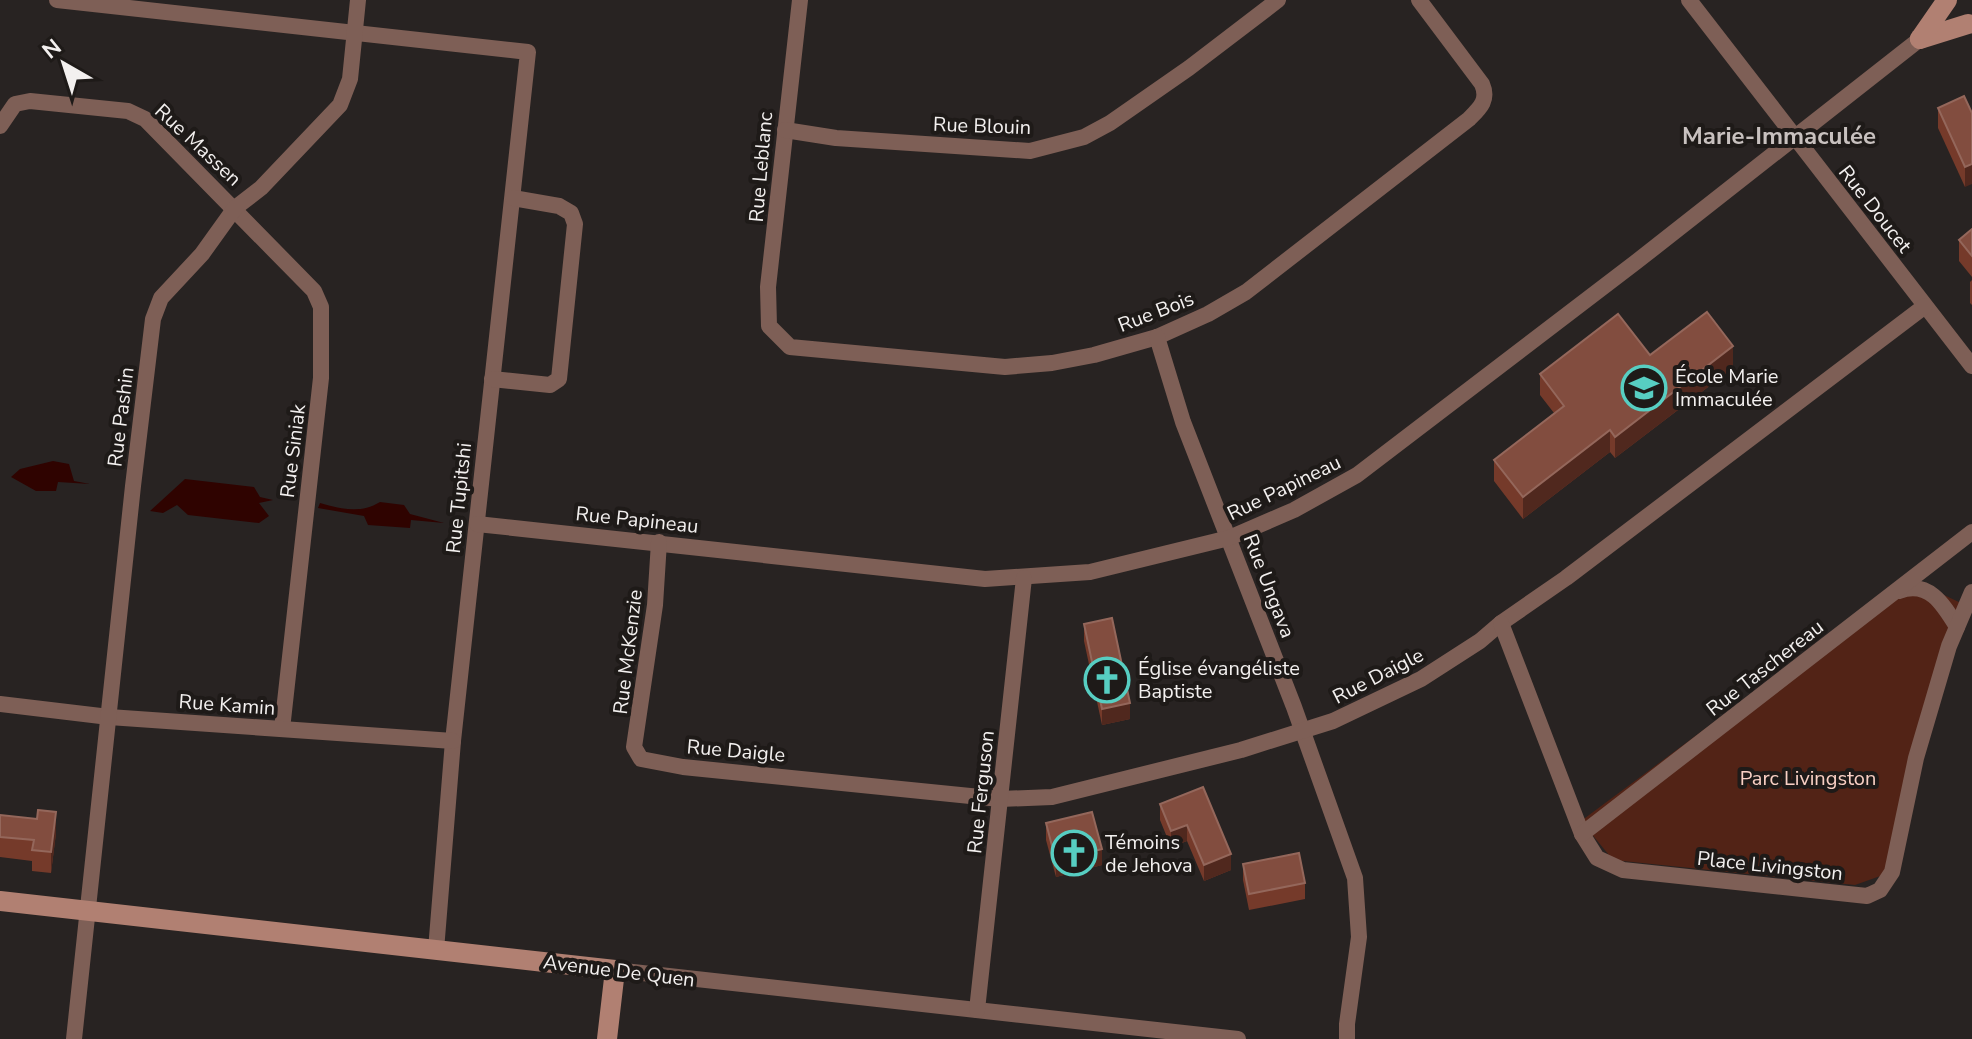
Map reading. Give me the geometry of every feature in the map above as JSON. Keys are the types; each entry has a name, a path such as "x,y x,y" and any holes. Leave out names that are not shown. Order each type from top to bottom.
{"street":[{"path":"57,0 354,33"},
{"name":"Rue Pashin","path":"74,1039 153,319 161,298 202,254 235,208 261,188 340,105 350,79 358,0"},
{"name":"Rue Leblanc","path":"775,335 769,326 768,287 800,0"},
{"name":"Rue Blouin","path":"785,130 836,138 1030,151 1084,137 1110,123 1189,68 1278,0"},
{"name":"Rue Bois","path":"775,335 790,347 1005,367 1094,355 1157,337 1208,314 1246,292 1458,128 1482,106 1486,92 1482,84 1419,0"},
{"name":"Rue Doucet","path":"1689,0 1972,366"},
{"path":"1950,0 1970,25 1920,39 1950,0"},
{"name":"Rue Tupitshi","path":"354,33 528,52 453,741 436,950"},
{"name":"Rue Papineau","path":"477,524 985,579 1090,572 1229,538 1294,510 1357,475 1920,39"},
{"name":"Rue Massen","path":"0,126 15,104 30,101 128,111 145,119 161,133 235,208"},
{"path":"492,379 550,385 559,379 575,224 571,213 559,206 513,198"},
{"name":"Rue Siniak","path":"235,208 314,291 321,307 321,378 282,729"},
{"name":"Rue Daigle","path":"646,760 683,767 1000,799 1052,797 1241,750 1333,721 1421,679 1480,641 1925,306"},
{"name":"Rue Ungava","path":"1157,337 1183,422 1302,730 1355,878 1359,937 1347,1039"},
{"name":"Rue Taschereau","path":"1582,834 1972,532"},
{"name":"Rue McKenzie","path":"646,760 641,759 634,747 655,605 659,542"},
{"name":"Rue Ferguson","path":"977,1010 1024,578"},
{"path":"1893,592 1910,587 1926,590 1940,598 1957,627"},
{"name":"Place Livingston","path":"1501,623 1582,834 1597,858 1623,870 1867,896 1880,890 1892,872 1916,758 1957,627 1972,592"},
{"name":"Rue Kamin","path":"0,704 109,717 453,741"},
{"name":"Avenue De Quen","path":"0,901 1238,1039"},
{"path":"607,1039 615,970"}],"green space":[{"name":"Parc Livingston","path":"1908,578 1961,603 1886,874 1855,885 1613,860 1581,821"}],"shaded area":[{"path":"53,461 69,464 74,481 90,484 58,482 56,491 36,491 11,477 20,469"},
{"path":"185,479 254,487 260,497 273,500 259,503 269,516 259,523 188,515 177,505 163,513 150,511"},
{"path":"380,502 404,505 410,514 444,523 411,520 410,528 368,525 364,516 318,508 320,503 358,509"}],"building":[{"path":"1964,96 1972,113 1972,164 1965,167 1938,108"},
{"path":"1972,229 1972,256 1959,240"},
{"path":"1707,312 1733,346 1615,437 1610,430 1523,497 1494,460 1564,406 1540,374 1618,314 1650,355"},
{"name":"Église évangéliste Baptiste","path":"1112,618 1130,703 1102,709 1084,624"},
{"path":"1203,787 1231,854 1204,865 1187,825 1171,831 1160,804"},
{"path":"38,810 56,812 51,852 32,850 34,840 0,837 0,815 37,819"},
{"path":"1092,812 1102,849 1056,861 1046,823"},
{"path":"1299,853 1305,883 1249,894 1243,864"}],"place":[{"name":"École Marie Immaculée","path":"1644,388"},
{"name":"Église évangéliste Baptiste","path":"1107,680"},
{"name":"Témoins de Jehova","path":"1074,853"}],"district":[{"name":"Marie-Immaculée","path":"1779,136"}]}
